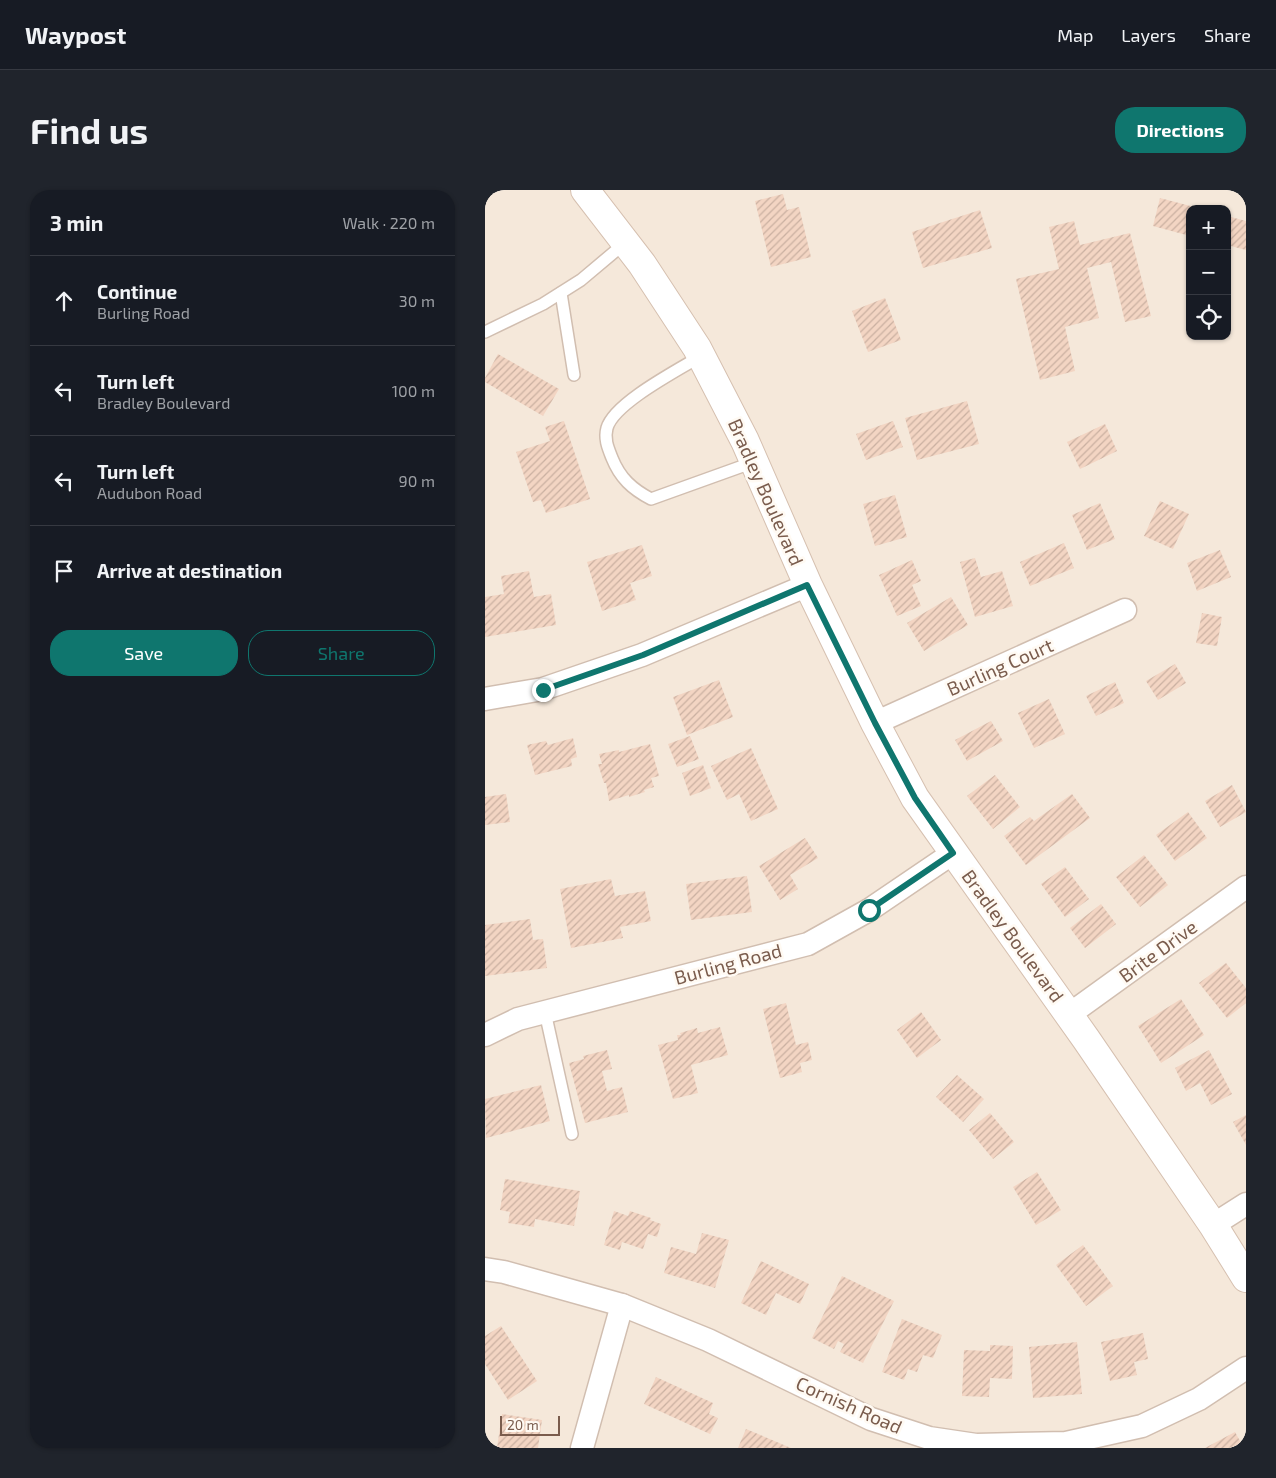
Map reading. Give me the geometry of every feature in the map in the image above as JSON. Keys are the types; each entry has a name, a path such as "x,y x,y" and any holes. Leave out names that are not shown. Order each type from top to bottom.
{"main road":[{"name":"Bradley Boulevard","path":"585,190 642,264 701,356 745,441 807,585 875,723 915,798 1070,1014 1213,1225 1246,1278"}],"street":[{"path":"485,699 543,690 643,655 807,585"},
{"name":"Burling Court","path":"875,723 1125,610"},
{"name":"Burling Road","path":"485,1035 519,1019 808,944 869,910 953,853"},
{"name":"Brite Drive","path":"1070,1014 1246,887"},
{"path":"1213,1225 1246,1204"},
{"name":"Cornish Road","path":"485,1269 504,1272 622,1305 708,1340 871,1419 929,1438 976,1445 1066,1444 1142,1426 1199,1399 1246,1368"},
{"path":"583,1448 622,1305"}],"lane":[{"path":"485,332 561,293 581,280 625,243"},
{"path":"561,293 574,375"},
{"path":"701,356 637,396 616,413 607,428 605,441 618,472 637,492 651,499 754,462"},
{"path":"545,1012 572,1134"}],"shaded area":[{"path":"485,190 1246,190 1246,1448 485,1448"}],"building":[{"path":"783,194 787,210 799,207 811,257 771,267 755,201"},
{"path":"1160,198 1187,205 1186,235 1153,226"},
{"path":"980,210 992,248 923,268 912,232"},
{"path":"1231,217 1246,221 1246,250 1231,246"},
{"path":"1074,221 1080,245 1130,233 1151,316 1125,322 1111,262 1087,268 1099,318 1065,327 1075,371 1040,380 1016,279 1059,269 1049,227"},
{"path":"885,298 901,340 868,352 852,311"},
{"path":"498,354 559,389 543,416 485,382 485,378"},
{"path":"967,401 979,444 917,460 905,418"},
{"path":"564,421 590,499 546,513 541,500 533,502 516,452 550,441 545,427"},
{"path":"893,421 903,447 866,460 856,434"},
{"path":"1105,424 1117,451 1080,469 1067,442"},
{"path":"895,495 907,537 875,546 863,504"},
{"path":"1160,501 1189,514 1173,549 1144,536"},
{"path":"1100,503 1115,539 1087,550 1072,515"},
{"path":"1064,543 1074,568 1030,586 1020,562"},
{"path":"642,545 652,576 630,583 636,600 602,611 587,562"},
{"path":"1220,550 1231,577 1197,591 1187,563"},
{"path":"975,558 981,577 1002,571 1013,606 975,617 960,562"},
{"path":"912,560 921,581 912,585 921,606 897,616 879,575"},
{"path":"529,571 534,597 551,594 556,625 485,637 485,597 504,594 501,576"},
{"path":"951,597 968,625 924,651 907,623"},
{"path":"1202,613 1222,617 1217,646 1196,643"},
{"path":"1175,664 1186,683 1158,700 1146,681"},
{"path":"719,680 733,717 687,735 673,697"},
{"path":"1115,682 1124,703 1096,716 1086,696"},
{"path":"1049,699 1065,734 1034,748 1018,713"},
{"path":"991,721 1003,741 967,761 955,740"},
{"path":"690,736 699,759 677,767 668,744"},
{"path":"573,738 577,757 571,759 572,766 535,775 527,745 546,741 548,745"},
{"path":"650,744 659,776 651,778 654,787 629,797 629,795 609,801 606,783 604,783 598,764 602,764 599,754 619,750 619,752"},
{"path":"751,748 778,809 751,821 739,794 727,800 711,766"},
{"path":"703,765 711,788 690,796 682,773"},
{"path":"995,775 1020,807 993,829 967,796"},
{"path":"1232,785 1246,812 1220,827 1205,801"},
{"path":"506,794 510,822 485,825 485,797"},
{"path":"1072,794 1090,818 1026,865 1004,836 1030,817 1034,821"},
{"path":"1188,812 1207,838 1175,861 1156,835"},
{"path":"805,838 818,858 790,875 798,889 780,900 759,866"},
{"path":"1144,855 1168,885 1140,907 1116,877"},
{"path":"1065,867 1089,899 1065,917 1041,884"},
{"path":"747,876 752,912 691,920 686,884"},
{"path":"611,879 615,896 645,891 651,921 620,927 623,938 571,948 560,889"},
{"path":"1101,904 1116,924 1085,948 1070,928"},
{"path":"530,919 533,940 543,939 547,968 485,976 485,925"},
{"path":"1226,963 1246,988 1246,1003 1227,1018 1199,983"},
{"path":"1181,999 1204,1035 1161,1063 1138,1026"},
{"path":"786,1003 796,1045 808,1042 812,1060 800,1063 802,1072 780,1078 763,1009"},
{"path":"921,1012 941,1040 917,1058 897,1030"},
{"path":"720,1027 728,1055 691,1065 698,1093 673,1099 658,1045 678,1040 677,1035 681,1035 680,1033 697,1028 698,1033"},
{"path":"607,1050 612,1069 602,1071 607,1091 622,1087 628,1112 585,1123 569,1063 584,1059 583,1056"},
{"path":"1209,1050 1232,1094 1211,1105 1200,1083 1186,1091 1175,1068"},
{"path":"957,1075 984,1099 963,1122 936,1097"},
{"path":"541,1085 550,1121 486,1138 485,1099"},
{"path":"990,1113 1014,1142 993,1159 969,1130"},
{"path":"1246,1115 1246,1145 1233,1122"},
{"path":"1037,1172 1061,1210 1036,1225 1013,1187"},
{"path":"505,1179 580,1191 574,1226 535,1219 534,1227 508,1223 510,1212 500,1210"},
{"path":"614,1211 628,1216 630,1211 651,1218 650,1220 661,1224 657,1237 648,1234 643,1249 622,1242 620,1250 604,1245"},
{"path":"702,1233 729,1240 715,1288 664,1273 671,1247 696,1254"},
{"path":"1083,1245 1113,1286 1086,1306 1056,1265"},
{"path":"761,1261 809,1284 800,1304 776,1293 766,1315 741,1303"},
{"path":"842,1276 894,1301 863,1363 840,1352 844,1344 838,1341 834,1349 812,1338"},
{"path":"902,1319 942,1335 933,1358 923,1355 917,1372 908,1369 904,1380 882,1372"},
{"path":"501,1326 537,1381 508,1400 485,1364 485,1336"},
{"path":"1143,1333 1148,1359 1134,1362 1137,1375 1110,1381 1101,1342"},
{"path":"1077,1342 1082,1394 1033,1398 1029,1347"},
{"path":"990,1345 1013,1346 1012,1379 990,1378 989,1397 962,1396 964,1350 990,1351"},
{"path":"656,1377 713,1403 709,1414 718,1418 710,1434 644,1404"},
{"path":"502,1414 542,1420 538,1448 497,1448"},
{"path":"746,1429 791,1448 738,1448"},
{"path":"1235,1432 1244,1448 1205,1448"}],"route":[{"path":"543,690 643,655 807,585 875,723 915,798 953,853 869,910"}]}
